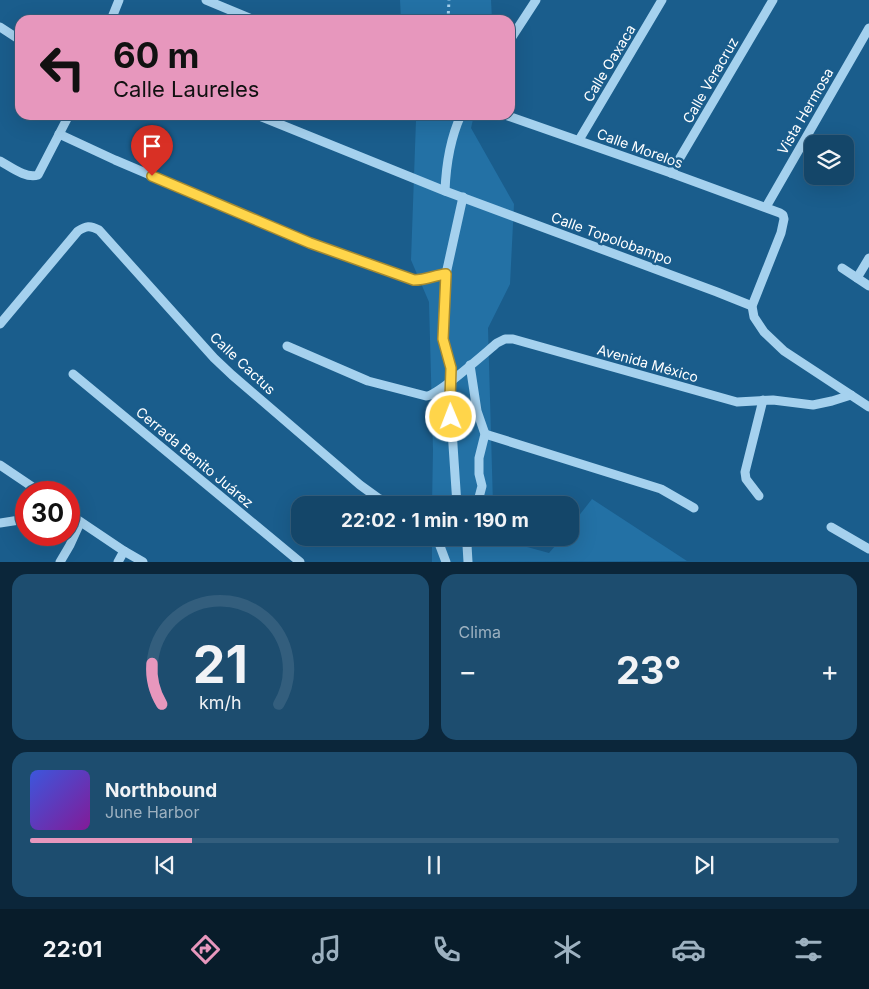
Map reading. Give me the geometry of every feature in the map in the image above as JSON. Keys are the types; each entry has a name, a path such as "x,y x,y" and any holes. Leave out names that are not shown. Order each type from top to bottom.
{"street":[{"path":"113,15 119,0"},
{"path":"206,0 242,15"},
{"path":"515,32 536,0"},
{"name":"Calle Oaxaca","path":"579,140 662,0"},
{"name":"Calle Veracruz","path":"671,173 773,0"},
{"path":"0,27 15,37"},
{"name":"Vista Hermosa","path":"766,208 869,28"},
{"name":"Calle Morelos","path":"515,118 766,208"},
{"path":"0,161 22,173 35,176 40,173 66,120"},
{"name":"Calle Topolobampo","path":"269,120 445,191 752,306"},
{"path":"445,191 447,163 459,120"},
{"path":"59,134 115,160 319,246 414,280 426,280 446,274"},
{"path":"456,496 450,400 451,368 443,339 446,274 462,197"},
{"path":"766,208 783,215 784,223 782,233 759,285 752,306 754,317 764,332 784,351 869,407"},
{"name":"Calle Cactus","path":"0,324 78,231 85,226 93,227 99,230 214,358 360,485 375,496"},
{"path":"857,278 869,258"},
{"path":"842,268 869,286"},
{"name":"Avenida México","path":"287,346 368,381 422,396 429,396 451,381 497,343 509,339 737,402 773,400 813,405 832,402 851,395"},
{"path":"470,365 476,406 485,434 480,458 482,486 479,496"},
{"name":"Cerrada Benito Juárez","path":"73,374 300,562"},
{"path":"759,496 746,479 744,472 763,400"},
{"path":"485,434 661,489 694,508"},
{"path":"0,465 24,481"},
{"path":"0,523 15,521"},
{"path":"80,523 143,562"},
{"path":"831,527 869,548"},
{"path":"60,562 69,546"},
{"path":"440,546 446,562"},
{"path":"466,546 468,562"},
{"path":"118,562 124,551"}],"path":[{"path":"448,15 449,0"}],"shaded area":[{"path":"400,0 491,0 492,15 401,15"},
{"path":"416,120 473,120 471,128 514,204 510,284 488,328 493,496 432,496 433,450 429,302 411,260"},
{"path":"592,499 687,561 432,562 432,546 523,546 549,553 555,546 579,546 579,516"}],"route":[{"path":"152,176 310,243 414,280 426,280 446,274 443,339 451,368 451,417"}]}
